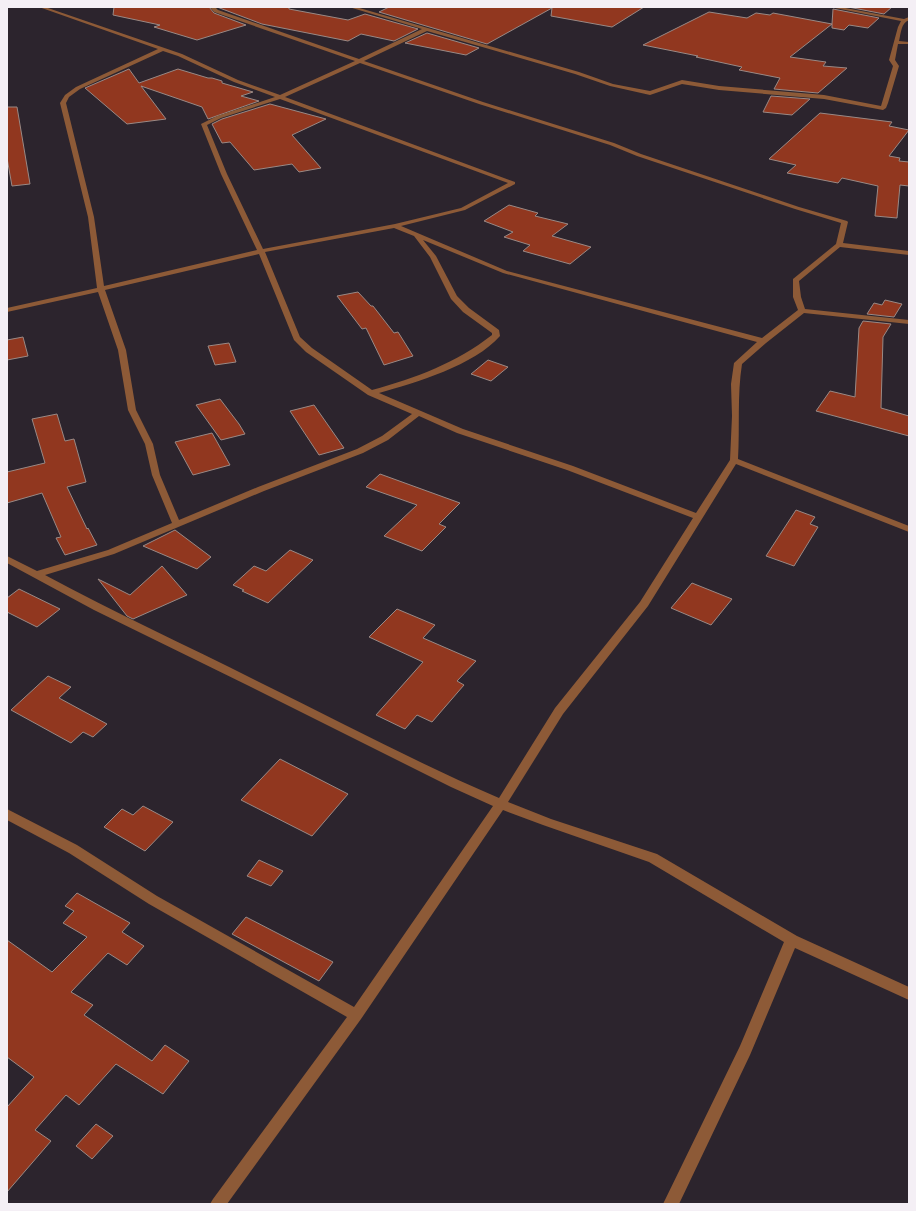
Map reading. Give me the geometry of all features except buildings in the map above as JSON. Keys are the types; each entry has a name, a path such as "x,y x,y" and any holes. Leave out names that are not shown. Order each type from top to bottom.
{"street":[{"path":"7,310 261,250 395,226 463,209 513,183 278,98 236,81 180,55 41,7"},
{"path":"212,7 216,11 481,103 584,135 797,208 846,222 839,245 795,280 798,287 797,297 802,311"},
{"path":"351,7 425,30 577,73 612,86 639,92 650,93 682,82 719,88 824,97 883,108 890,80 896,66 892,60 906,19 832,7"},
{"path":"425,30 300,89 268,102 219,117 204,124 224,174 261,250 297,338 309,350 371,393 496,444 570,468 698,516"},
{"path":"897,42 909,43"},
{"path":"162,49 78,88 67,96 63,103 91,217 101,289 122,350 132,410 150,444 156,475 177,525"},
{"path":"395,226 504,272 762,341"},
{"path":"371,393 399,386 448,367 484,346 496,336 496,332 466,310 454,296 433,256 415,234"},
{"path":"839,245 909,253"},
{"path":"218,1204 356,1015 501,804 559,711 644,604 734,460 736,416 735,384 738,363 762,341 802,311 909,322"},
{"path":"36,574 111,552 261,489 360,451 385,438 418,413"},
{"path":"734,460 909,529"},
{"path":"7,559 98,608 253,683 455,784 501,804 652,858 792,940 909,994"},
{"path":"7,814 73,849 153,900 356,1015"},
{"path":"671,1204 745,1050 792,940"}]}
